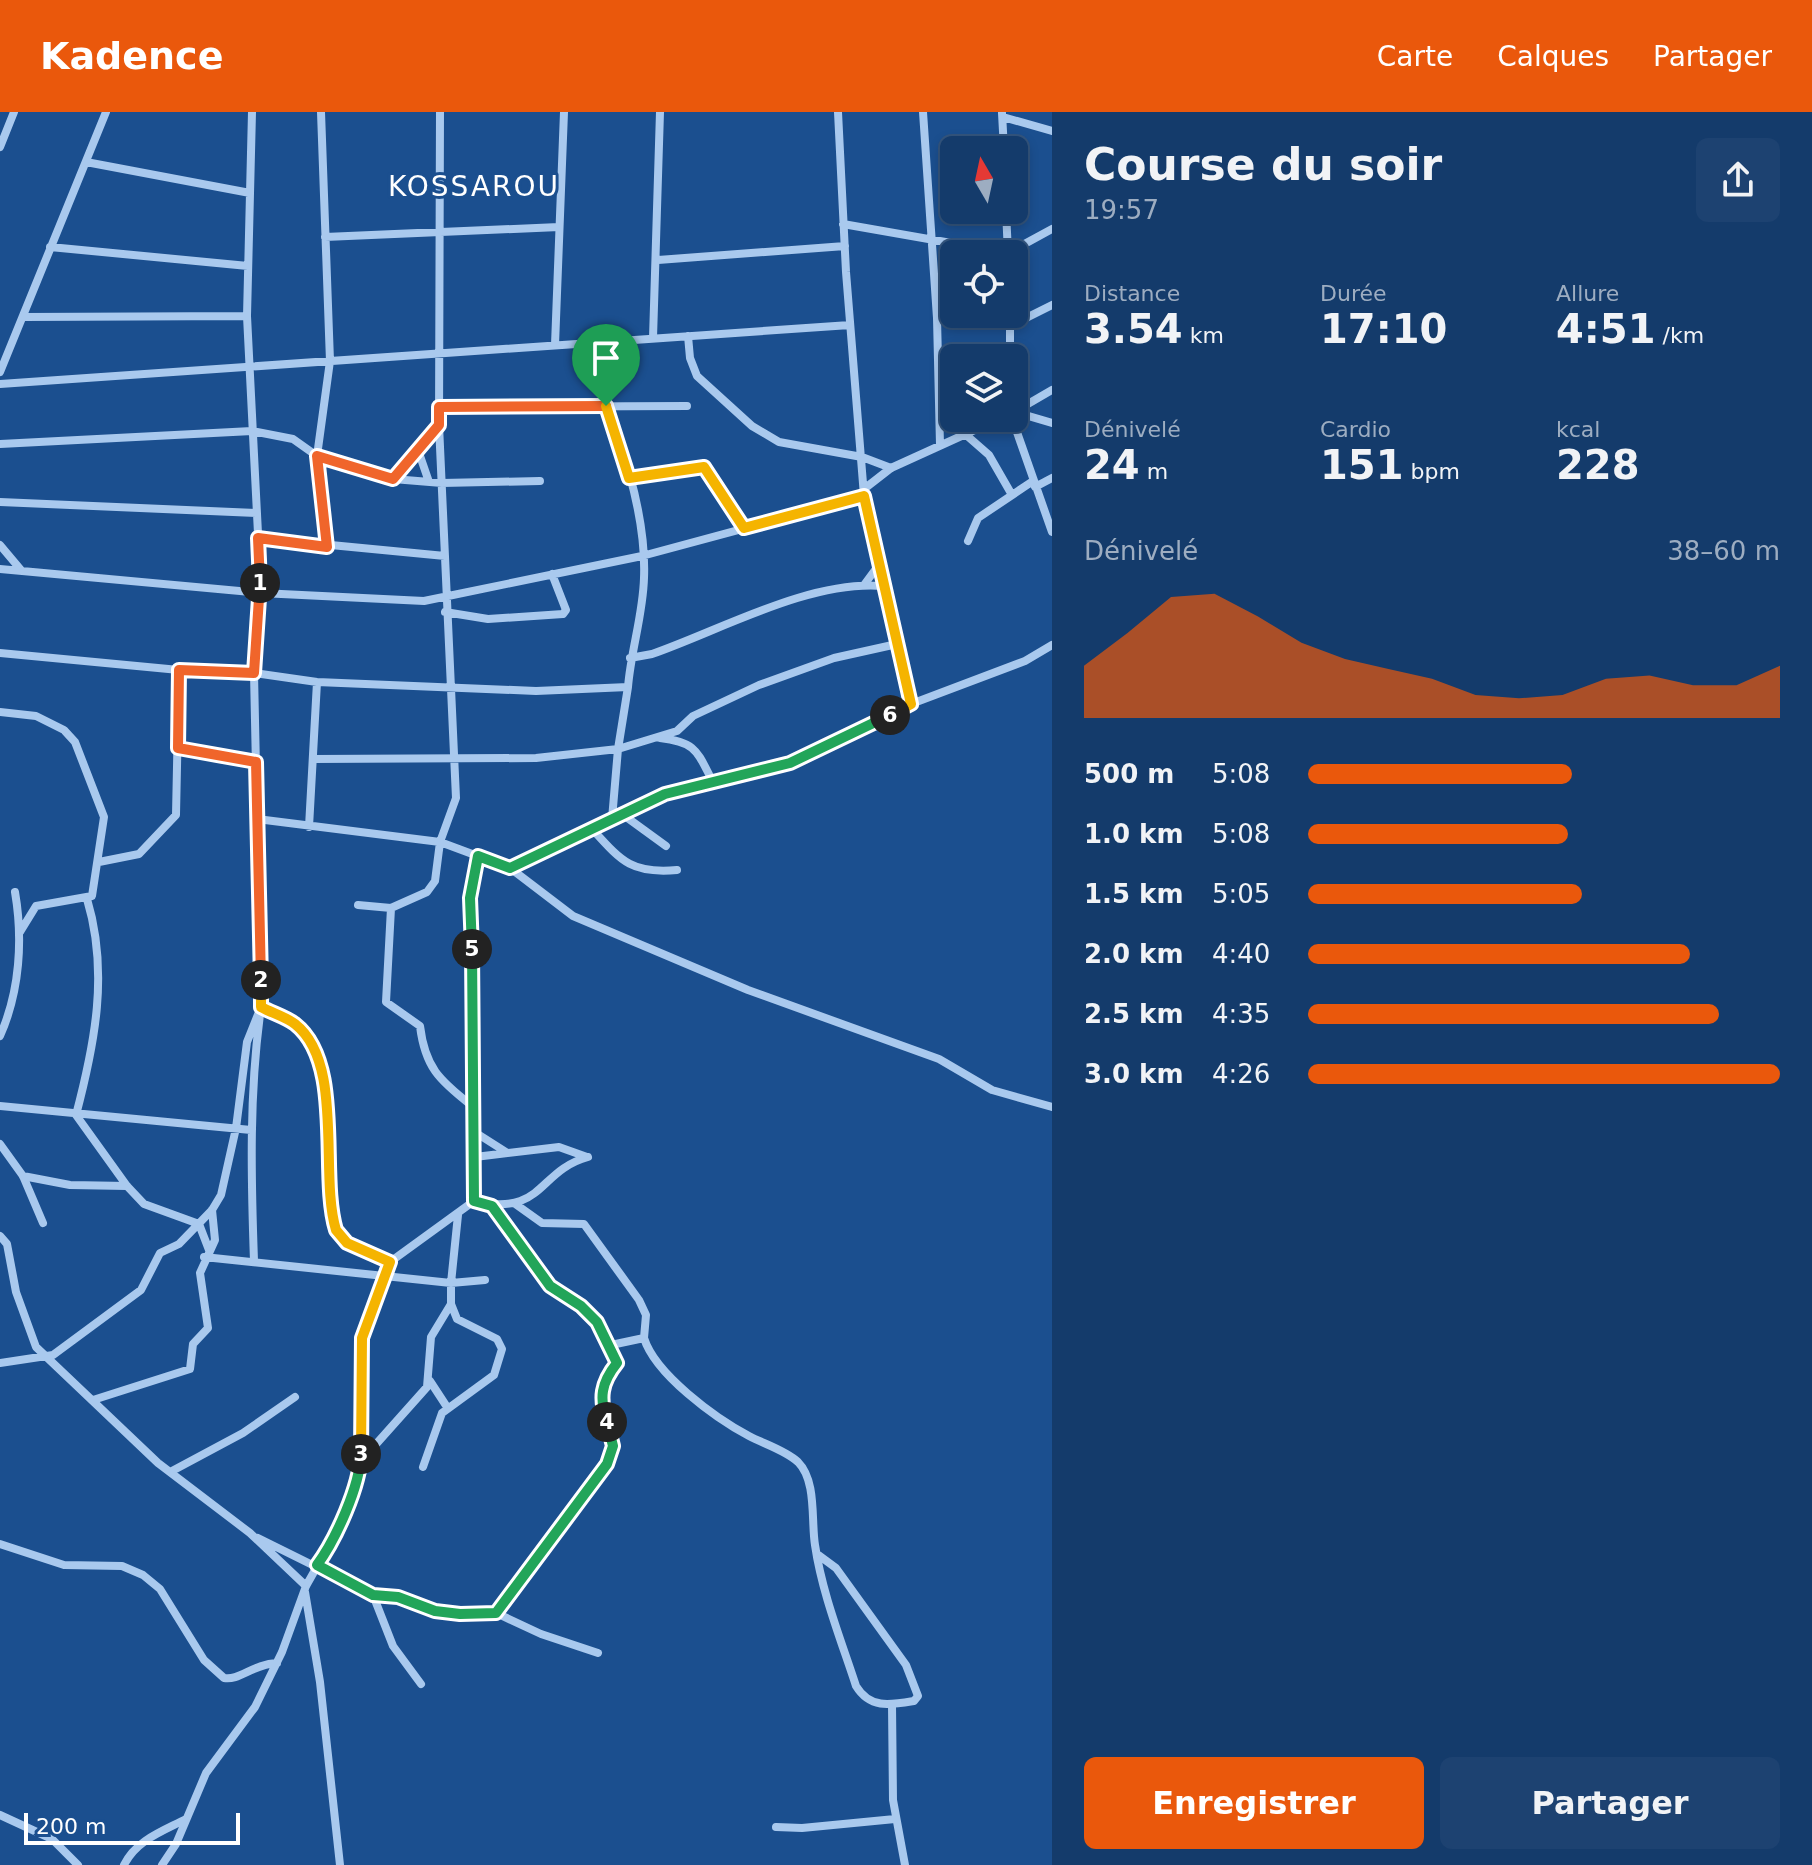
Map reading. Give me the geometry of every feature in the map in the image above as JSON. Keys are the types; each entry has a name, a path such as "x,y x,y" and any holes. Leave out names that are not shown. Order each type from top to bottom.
{"street":[{"path":"0,147 14,112"},
{"path":"0,372 106,112"},
{"path":"252,112 247,316 261,593 254,673 261,1007 255,1051 251,1130 254,1261"},
{"path":"321,112 330,361 317,456 327,547"},
{"path":"358,905 391,908 427,892 435,881 440,842 456,798 444,596 439,425 440,112"},
{"path":"555,345 564,112"},
{"path":"653,338 658,260 660,112"},
{"path":"838,112 843,224 864,492 911,704"},
{"path":"923,112 937,318 940,445"},
{"path":"1003,136 1002,115 1052,131"},
{"path":"86,162 250,193"},
{"path":"843,224 940,241"},
{"path":"325,237 559,227"},
{"path":"1028,243 1052,229"},
{"path":"658,260 845,246"},
{"path":"50,247 248,266"},
{"path":"1028,317 1052,305"},
{"path":"24,317 247,316"},
{"path":"0,384 850,325"},
{"path":"688,336 690,358 697,376 752,426 779,442 862,457 891,468"},
{"path":"579,344 606,406 629,478 642,556 644,594 630,658 612,819"},
{"path":"1028,404 1052,390"},
{"path":"439,407 687,406"},
{"path":"1028,416 1052,423"},
{"path":"393,479 439,425"},
{"path":"0,444 252,431 299,442 319,438"},
{"path":"2,549 3,569 261,593 411,602 642,556 864,492 891,468 970,432"},
{"path":"1017,432 1052,532"},
{"path":"965,434 989,455 1012,495"},
{"path":"299,442 317,456 393,479 442,483 540,481"},
{"path":"418,450 429,482"},
{"path":"629,478 704,467 744,528"},
{"path":"968,541 978,518 1012,495 1052,478"},
{"path":"0,502 257,513"},
{"path":"258,538 445,556"},
{"path":"2,549 22,571"},
{"path":"864,585 878,566"},
{"path":"445,612 488,619 563,614 566,610 552,574"},
{"path":"630,658 652,654 808,596 864,585 883,586"},
{"path":"313,759 565,757 618,749 677,731 693,716 759,685 834,658 897,644"},
{"path":"510,868 665,794 761,773 810,756 911,704 1025,661 1052,645"},
{"path":"0,653 179,670 254,673 317,682 536,691 628,687"},
{"path":"99,862 139,854 173,821 178,809 179,670"},
{"path":"309,828 317,682"},
{"path":"0,712 36,716 64,730 75,742 103,809 95,891 87,899 36,906 20,932"},
{"path":"655,737 686,742 703,759 713,782"},
{"path":"178,748 256,762"},
{"path":"622,814 666,846"},
{"path":"257,819 309,828"},
{"path":"309,828 311,824 440,842 510,868 573,916 748,990 939,1059 992,1090 1052,1107"},
{"path":"593,830 619,858 639,871 677,870"},
{"path":"162,1865 176,1844 206,1773 255,1707 277,1663 305,1588 336,1533 360,1462 362,1338 390,1262 474,1201 470,898 478,856"},
{"path":"0,1036 4,1010 15,986 20,932 15,892"},
{"path":"76,1115 93,1050 101,980 87,899"},
{"path":"391,908 386,1002 420,1026 420,1044 431,1068 471,1105"},
{"path":"0,1363 47,1358 141,1290 160,1253 179,1244 212,1210 221,1195 236,1128 247,1042 261,1007"},
{"path":"261,1007 295,1024 315,1056 326,1102 336,1230 347,1243 390,1262"},
{"path":"0,1106 251,1130"},
{"path":"76,1115 127,1186 144,1204 199,1224"},
{"path":"473,1131 507,1153"},
{"path":"0,1144 23,1176 43,1223"},
{"path":"474,1201 492,1206 514,1203 539,1193 562,1167 588,1157 559,1147 475,1157"},
{"path":"23,1176 70,1185 127,1186"},
{"path":"514,1203 542,1223 584,1224 639,1300 646,1315 644,1338 660,1370 728,1423 798,1463 805,1475 812,1506 817,1554 856,1686 864,1698 892,1705 914,1701 918,1696 906,1665 836,1568 817,1554"},
{"path":"492,1206 550,1286 581,1306 611,1345 617,1363 608,1375 601,1397 613,1446 609,1460 496,1613"},
{"path":"93,1400 190,1369 193,1344 208,1328 200,1273 216,1231 212,1210"},
{"path":"423,1467 430,1440 447,1407 494,1375 502,1349 497,1339 457,1319 451,1304 458,1215"},
{"path":"199,1224 207,1254"},
{"path":"0,1236 7,1244 16,1292 31,1334 47,1358 158,1463 250,1533 305,1588 320,1682 340,1865"},
{"path":"207,1254 451,1283 485,1280"},
{"path":"447,1407 430,1381 431,1337 451,1304"},
{"path":"611,1345 644,1338"},
{"path":"360,1462 430,1381"},
{"path":"172,1471 243,1433 295,1397"},
{"path":"250,1533 373,1595 398,1597 448,1613 496,1613 541,1634 598,1653"},
{"path":"0,1544 64,1565 122,1566 143,1575 160,1589 204,1660 224,1678 237,1678 255,1666 277,1663"},
{"path":"373,1595 393,1646 421,1684"},
{"path":"892,1705 895,1819 905,1865"},
{"path":"0,1815 52,1839 78,1865"},
{"path":"124,1865 130,1852 144,1841 186,1819"},
{"path":"776,1827 802,1828 895,1819"}],"district":[{"name":"KOSSAROU","path":"474,186"}],"route":[{"path":"606,406 629,478 704,467 744,528 864,496 911,704 820,752 761,773 665,794 510,868 478,856 470,898 474,1201 492,1206 514,1231 550,1286 581,1306 597,1322 611,1345 617,1363 608,1375 601,1397 613,1446 607,1464 496,1613 435,1611 398,1597 373,1595 317,1565 336,1533 360,1470 362,1338 390,1262 347,1243 336,1230 326,1102 315,1056 305,1035 295,1024 261,1007 256,762 178,748 179,670 254,673 261,593 258,538 327,547 317,456 393,479 439,425 439,407 606,406"}]}
